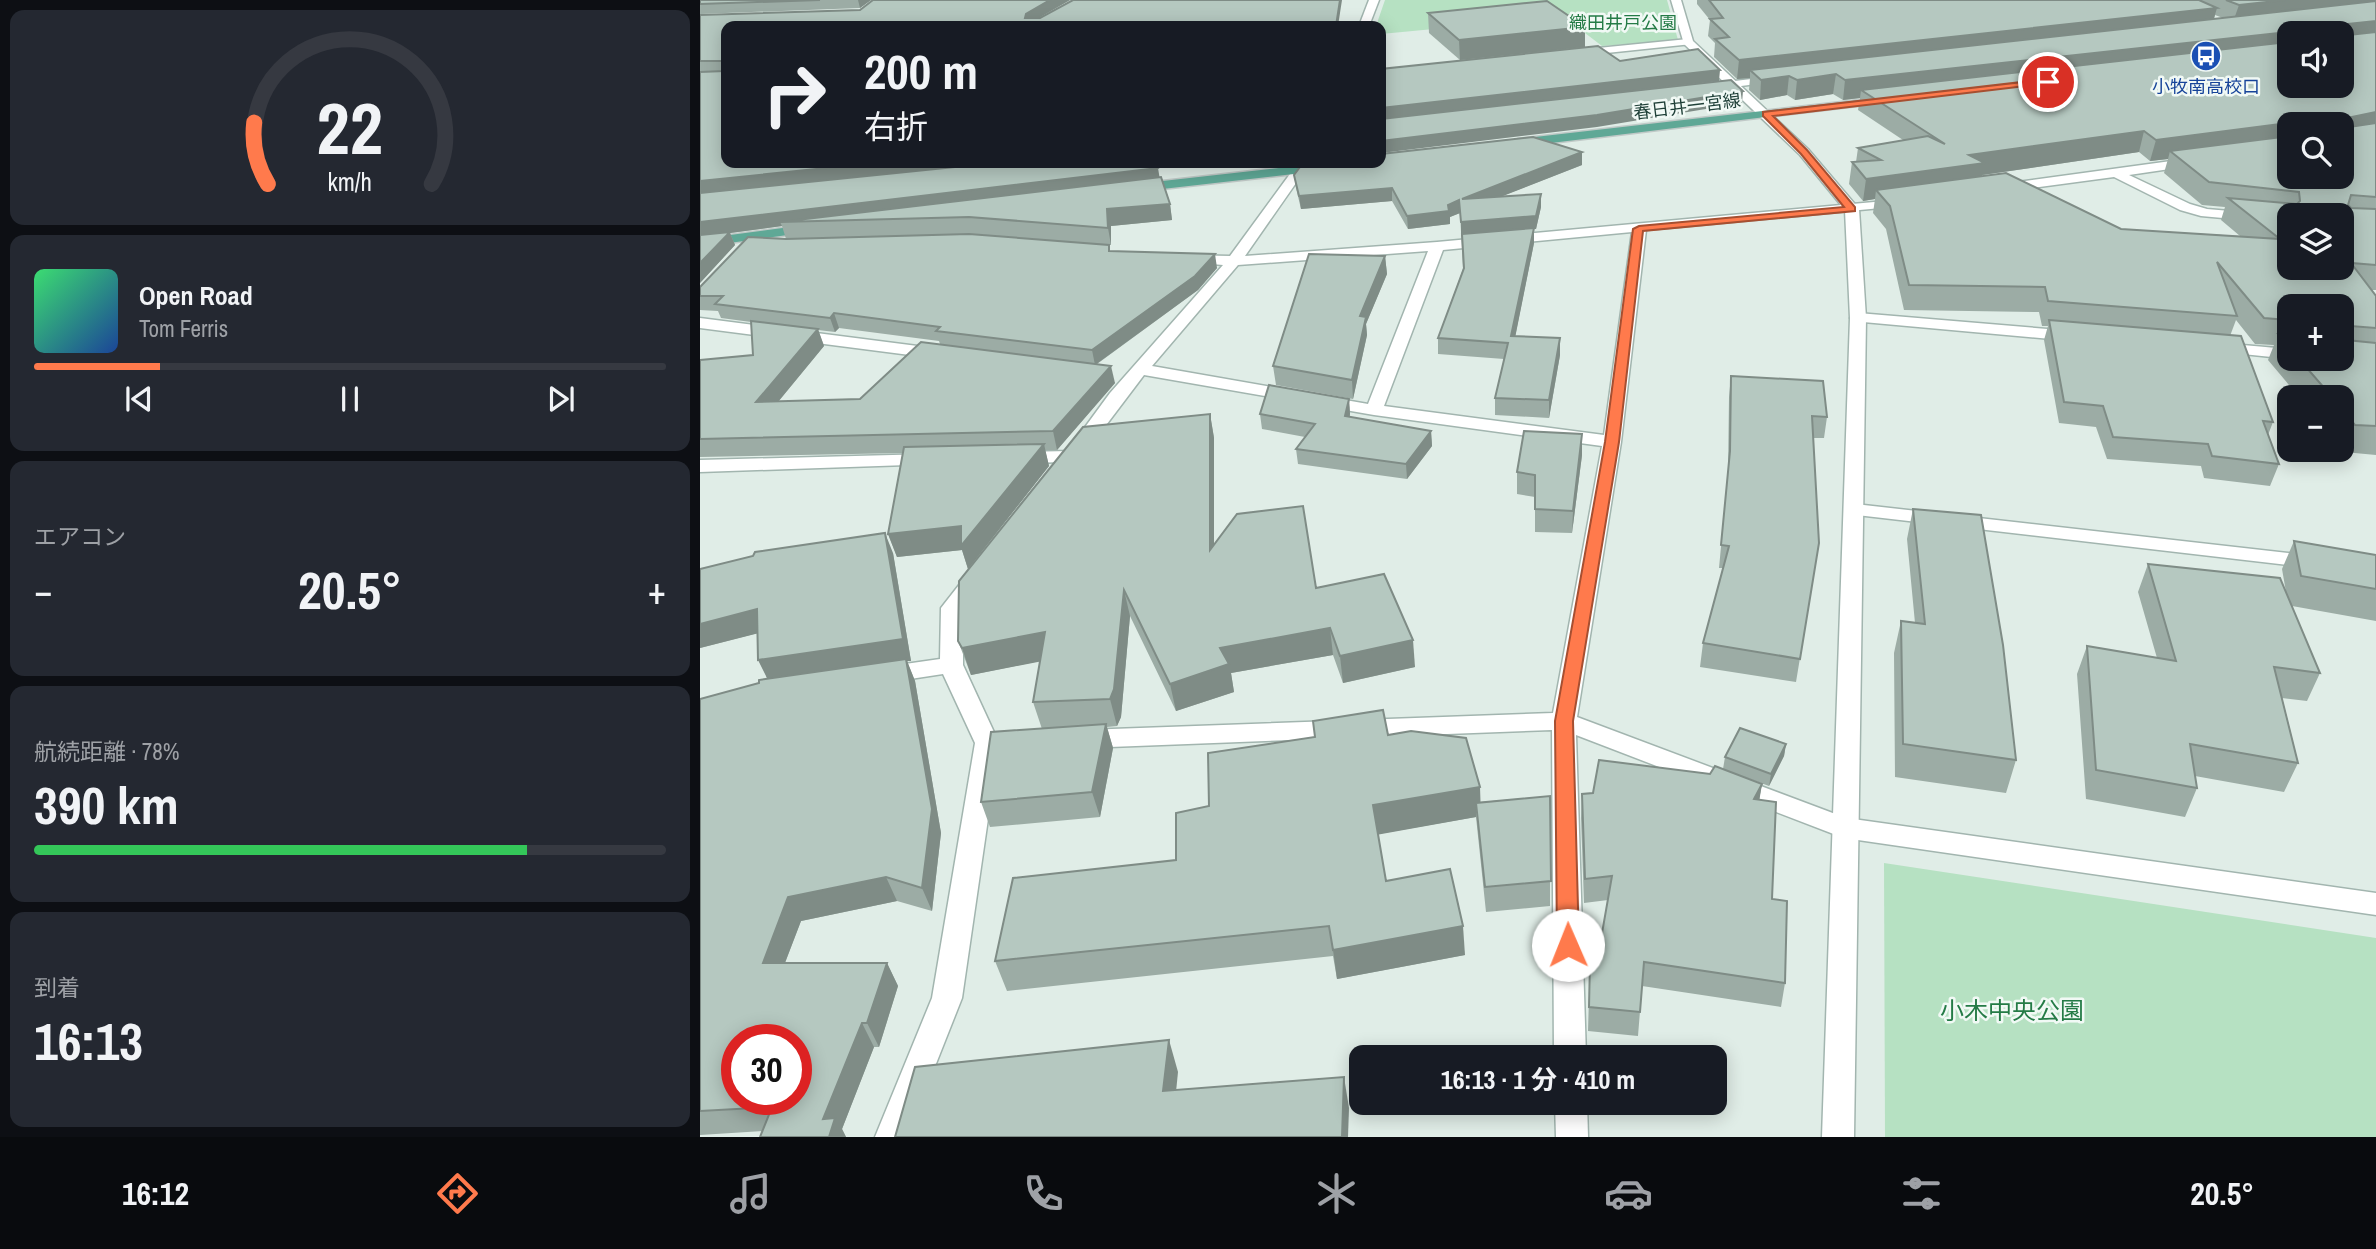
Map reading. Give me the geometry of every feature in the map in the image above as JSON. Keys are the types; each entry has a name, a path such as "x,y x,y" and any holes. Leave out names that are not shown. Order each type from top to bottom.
{"main road":[{"name":"春日井一宮線","path":"1505,145 1900,99"},
{"path":"1123,190 1287,168"},
{"path":"700,243 745,245 826,227"}],"street":[{"path":"1366,21 1374,0"},
{"path":"1676,0 1688,42 1804,152 1852,209 1858,318 1838,1137"},
{"path":"1568,54 1688,42"},
{"path":"1692,89 1784,78"},
{"path":"1984,191 2209,160"},
{"path":"1055,478 1137,373 1234,261 1301,168"},
{"path":"2116,173 2185,207 2206,214 2277,219"},
{"path":"1178,257 1234,261 1437,246 1852,209 1918,200"},
{"path":"1570,1045 1564,721 1612,442 1639,229"},
{"path":"745,245 791,246"},
{"path":"1374,410 1437,246"},
{"path":"1858,318 2095,338"},
{"path":"700,323 957,356"},
{"path":"2206,347 2277,353"},
{"path":"1106,374 1137,373 1374,410 1612,442"},
{"path":"1002,458 1072,457"},
{"path":"700,466 947,460"},
{"path":"1855,510 2335,564"},
{"path":"891,1137 947,998 1001,742 951,665 952,608 986,565"},
{"path":"868,678 951,665"},
{"path":"1057,740 1334,727 1564,721 1844,828 2376,904"},
{"path":"1571,1115 1572,1137"}],"green space":[{"name":"織田井戸公園","path":"1385,0 1667,0 1678,40 1602,46 1568,20 1551,18 1386,34 1386,21 1378,21"},
{"name":"小木中央公園","path":"1884,863 2376,938 2376,1137 1885,1137"}],"building":[{"path":"700,0 820,0 700,4"},
{"path":"873,0 1050,0 1026,14 1025,18 1040,18 1073,0 1340,0 1337,21 721,21 721,61 700,61 700,15 860,10"},
{"path":"1709,0 2199,0 2217,8 1739,60 1715,39 1729,37 1710,19 1723,18"},
{"path":"2226,0 2285,0 2239,5"},
{"path":"1547,1 1585,27 1459,40 1428,13"},
{"path":"2376,1 2376,21 2354,23 2354,21 2277,21 2277,33 1845,80 1836,74 1797,80 1789,76 1761,80 1750,70"},
{"path":"2376,32 2376,112 2354,117 2354,112 2277,112 2277,124 2156,140 2144,131 1969,155 1985,163 1866,179 1852,162 1881,160 1858,148 1928,136 1945,144 1861,90 2277,43 2277,98 2354,98 2354,34"},
{"path":"1598,46 1620,61 1698,49 1720,70 1386,107 1386,68"},
{"path":"721,71 721,168 826,168 700,181 700,72"},
{"path":"1731,80 1743,91 1597,115 1386,140 1386,118"},
{"path":"2376,123 2376,197 2351,195 2349,203 2298,203 2299,192 2209,182 2170,151 2277,138 2277,189 2354,189 2354,126"},
{"path":"1533,137 1582,152 1462,199 1541,194 1536,216 1461,222 1459,200 1448,205 1449,211 1407,216 1392,188 1299,196 1294,175 1299,168 1386,168 1386,153"},
{"path":"945,168 1158,168 700,222 700,193"},
{"path":"2006,173 2121,229 2277,239 2277,280 2354,280 2354,267 2376,296 2376,328 2354,326 2354,294 2277,294 2277,319 2264,318 2217,262 2237,316 2048,301 2045,287 1909,285 1890,206 1876,190"},
{"path":"1161,177 1170,204 1107,209 1108,228 969,217 780,222"},
{"path":"2228,198 2286,203 2277,203 2277,237"},
{"path":"2354,208 2376,209 2376,265 2354,263"},
{"path":"1534,228 1511,336 1560,338 1549,400 1495,398 1508,343 1438,338 1464,268 1462,234"},
{"path":"730,232 700,263 700,235"},
{"path":"969,234 1109,245 1109,251 1215,254 1195,276 1092,350 936,331 940,327 834,313 830,318 715,304 723,296 700,296 700,287 748,237 786,239"},
{"path":"1309,254 1385,256 1360,316 1366,317 1352,380 1273,366"},
{"path":"2049,320 2241,336 2273,422 2263,421 2279,464 2212,456 2208,444 2113,437 2103,406 2064,402"},
{"path":"751,321 818,329 756,402 860,399 921,342 1111,366 1053,431 700,439 700,360 753,355"},
{"path":"2354,341 2376,343 2376,426 2354,424 2354,385 2322,385 2309,371 2354,371"},
{"path":"1731,376 1823,381 1827,417 1812,416 1819,543 1800,659 1703,643 1729,546 1721,545 1730,451"},
{"path":"1269,385 1349,399 1345,416 1431,431 1406,464 1296,449 1315,424 1260,414"},
{"path":"1210,414 1210,550 1237,514 1303,506 1316,588 1384,574 1413,640 1340,656 1330,628 1220,648 1229,664 1170,684 1124,590 1114,689 1110,699 1033,702 1045,632 962,648 958,641 959,581 1083,427"},
{"path":"1524,431 1582,434 1573,511 1535,509 1535,475 1517,472"},
{"path":"1044,444 961,546 961,526 888,534 904,447"},
{"path":"1913,509 1981,515 2003,645 2016,760 1903,744 1901,621 1925,624"},
{"path":"885,533 903,639 758,660 757,609 700,624 700,569 753,556 755,552"},
{"path":"2294,541 2376,555 2376,589 2301,576"},
{"path":"2148,564 2280,578 2320,673 2274,667 2298,763 2190,744 2197,788 2096,770 2087,646 2176,661"},
{"path":"906,659 932,809 922,888 886,877 788,897 763,963 887,963 867,1023 862,1023 823,1119 835,1118 829,1137 760,1137 769,1115 812,1115 812,1024 721,1024 721,1110 700,1111 700,699 759,683 759,680"},
{"path":"1383,710 1388,735 1411,731 1466,738 1480,787 1373,805 1386,881 1450,869 1463,926 1333,950 1329,926 995,961 1013,878 1176,860 1176,813 1209,806 1208,753 1315,737 1313,721"},
{"path":"1106,724 1092,792 981,802 991,732"},
{"path":"1740,728 1786,744 1771,774 1725,757"},
{"path":"1599,760 1710,774 1715,766 1762,784 1754,799 1776,802 1772,899 1787,901 1785,983 1644,962 1640,1012 1589,1007 1590,962 1597,962 1612,876 1585,879 1582,794 1593,793"},
{"path":"1550,796 1551,881 1485,887 1476,803"},
{"path":"1169,1040 1163,1091 1344,1077 1342,1137 895,1137 915,1067"}],"place":[{"name":"小牧南高校口","path":"2206,56"}],"route":[{"path":"1568,945 1564,721 1612,442 1639,229 1852,209 1804,152 1766,114 2048,82"}]}
